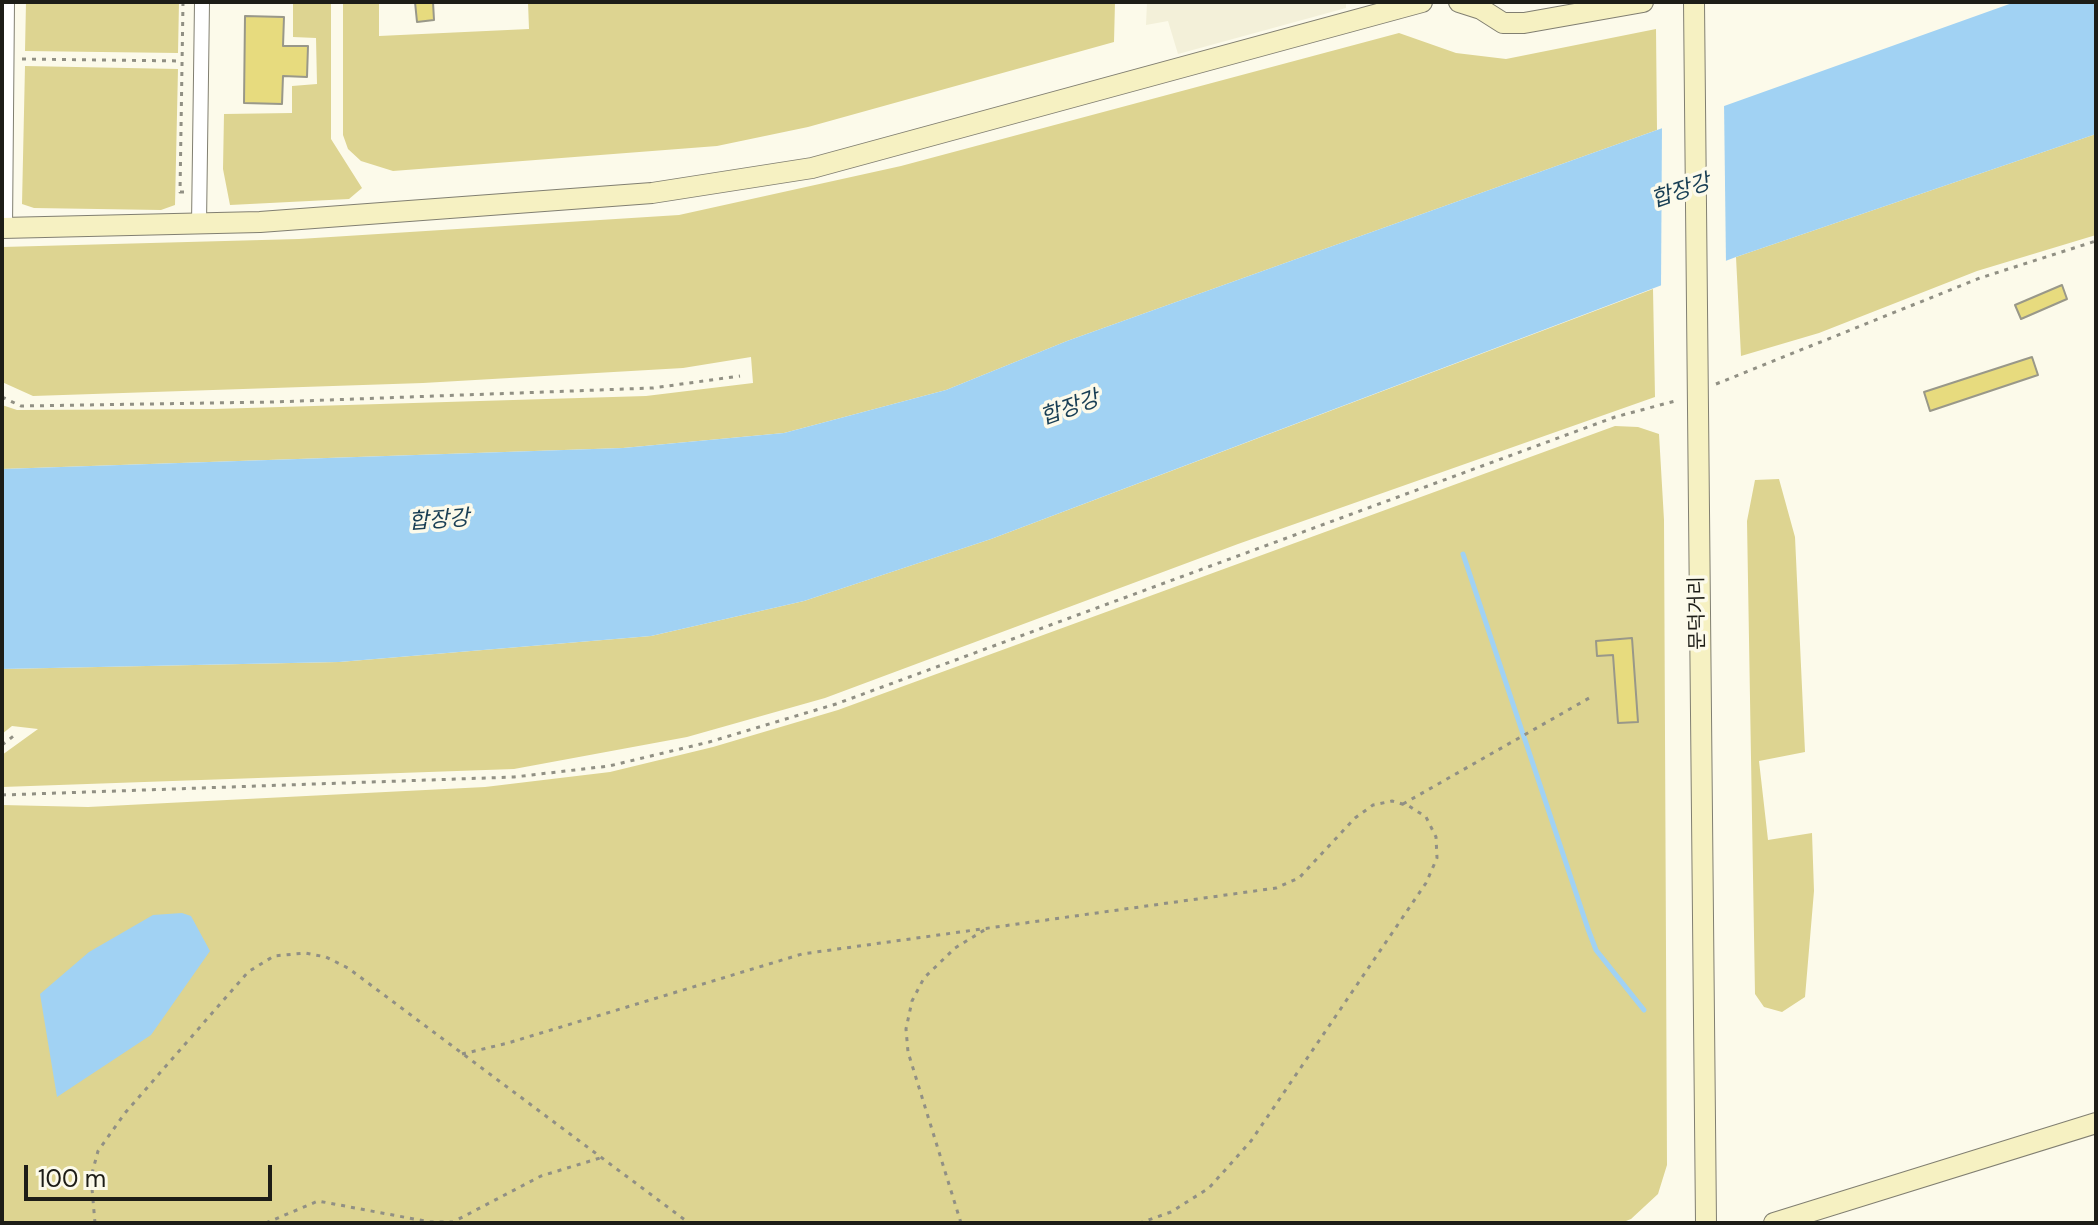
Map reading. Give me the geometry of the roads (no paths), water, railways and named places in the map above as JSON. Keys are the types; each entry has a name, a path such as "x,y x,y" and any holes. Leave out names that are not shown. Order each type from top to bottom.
{"street":[{"path":"7,2 4,228 199,224 652,193 812,168 1422,2"},
{"path":"199,224 202,2"},
{"path":"1459,2 1481,9 1503,23 1524,23 1643,2"},
{"name":"문덕거리","path":"1694,2 1695,389 1706,1223"},
{"path":"1774,1223 2096,1123"}],"water":[{"name":"합장강","path":"2015,2 2096,2 2096,134 1736,257 991,539 804,601 651,636 339,662 2,669 2,469 623,448 784,433 946,390 1067,341"},
{"path":"182,913 191,916 210,951 151,1035 57,1097 40,994 89,952 153,915"}],"waterway":[{"path":"1463,554 1596,950 1644,1010"}]}
